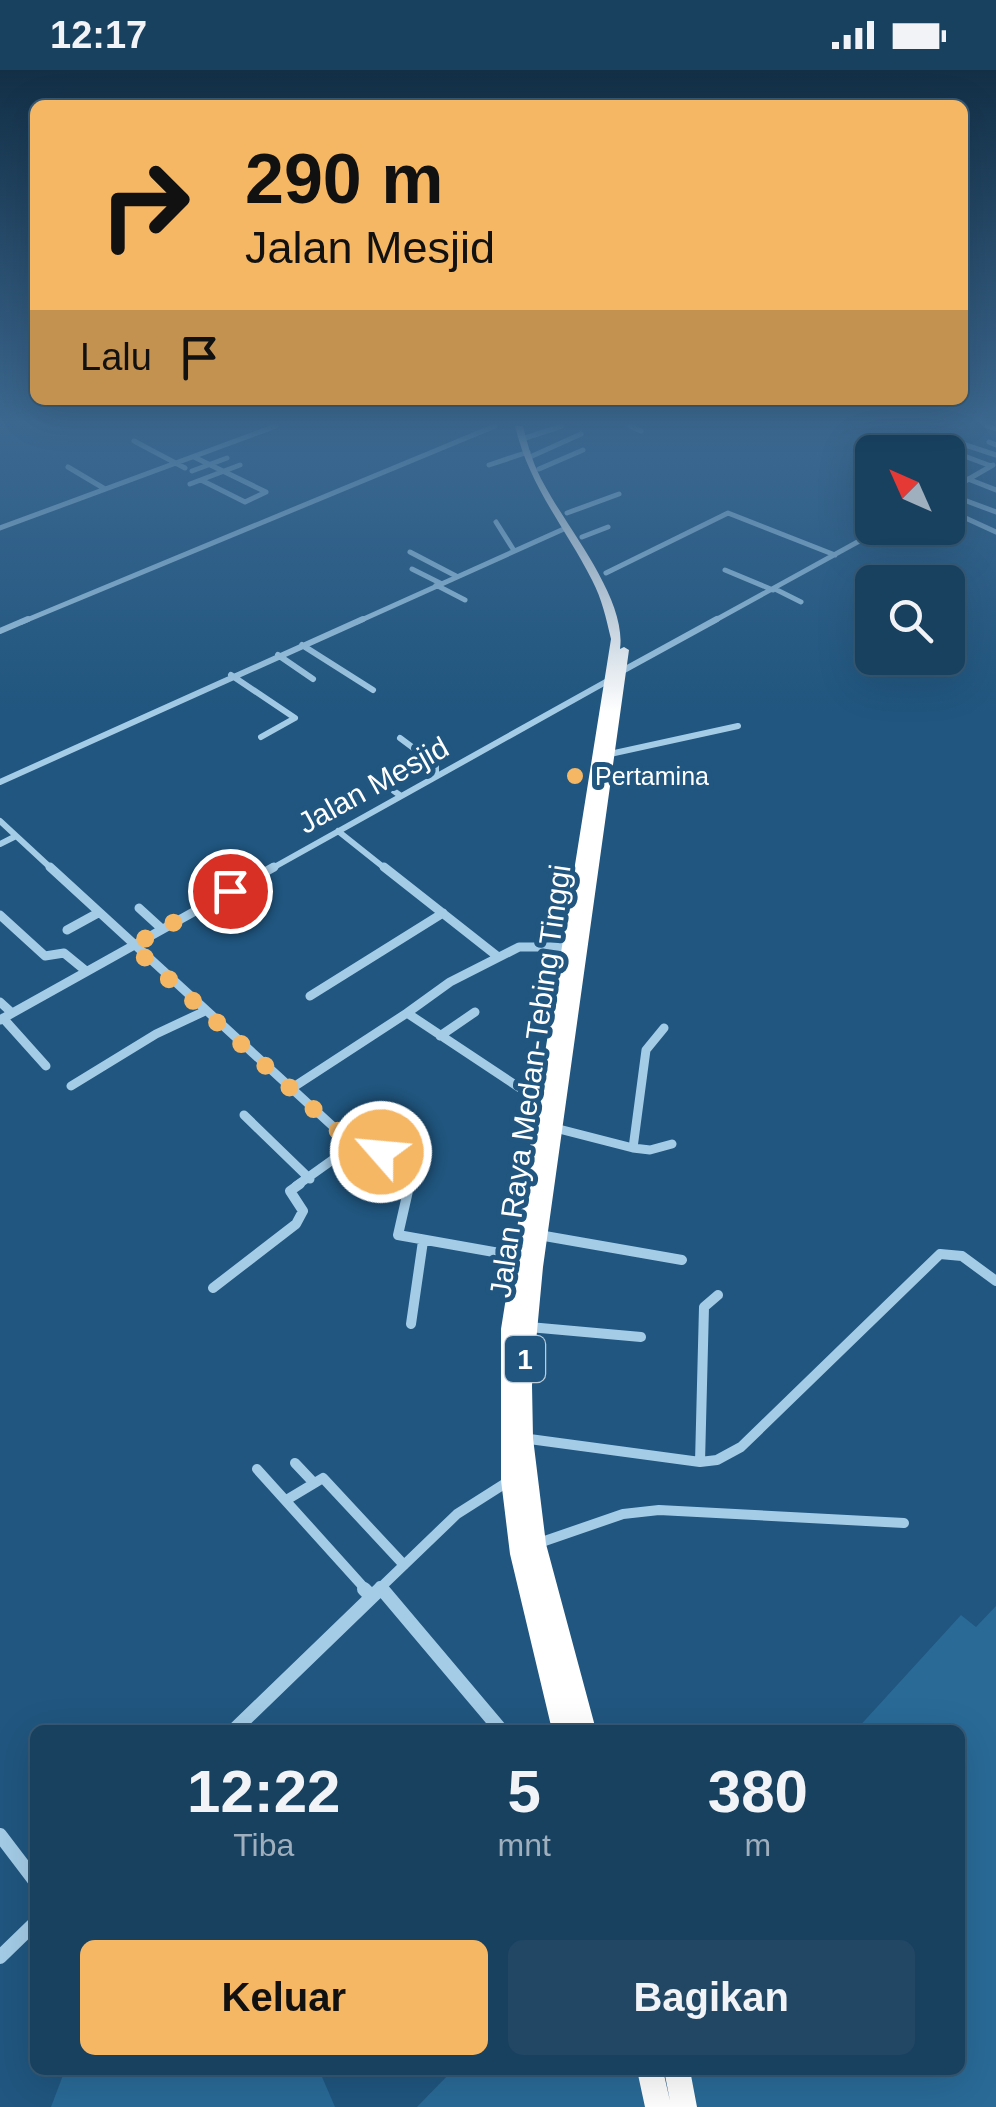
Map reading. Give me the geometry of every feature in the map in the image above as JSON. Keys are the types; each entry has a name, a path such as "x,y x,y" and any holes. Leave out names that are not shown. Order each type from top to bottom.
{"highway":[{"name":"Jalan Raya Medan-Tebing Tinggi","path":"558,1725 520,1554 511,1480 539,1235 556,1128 570,984 566,947 616,653 614,622 604,592 562,521"},
{"name":"Jalan Raya Medan-Tebing Tinggi","path":"573,521 606,574 623,621 624,670 570,984 545,1104 510,1329 517,1438 536,1544 583,1725"},
{"path":"651,2075 658,2107"},
{"path":"678,2075 684,2107"}],"street":[{"path":"0,631 265,521"},
{"path":"606,574 712,521"},
{"path":"751,521 778,536 835,555"},
{"path":"972,521 996,532"},
{"path":"496,522 513,550"},
{"path":"582,537 608,527"},
{"path":"0,782 566,528"},
{"path":"624,670 855,544"},
{"path":"410,552 456,576"},
{"path":"412,568 465,600"},
{"path":"725,570 801,602"},
{"path":"302,644 373,690"},
{"path":"278,655 312,680"},
{"path":"232,675 294,718 262,737"},
{"name":"Jalan Mesjid","path":"5,1017 610,678"},
{"path":"610,754 738,726"},
{"path":"400,738 436,765 436,774"},
{"path":"384,784 401,796"},
{"path":"0,821 338,1131 395,1162 396,1175 408,1191 398,1234 522,1256"},
{"path":"338,831 497,956"},
{"path":"0,844 16,836"},
{"path":"140,908 162,929"},
{"path":"67,930 98,913"},
{"path":"310,996 443,913"},
{"path":"0,915 44,956 66,954 86,971"},
{"path":"292,1088 450,982 497,956 526,944 566,947"},
{"path":"0,1002 5,1017 46,1066"},
{"path":"72,1086 156,1034 204,1012"},
{"path":"440,1036 474,1012"},
{"path":"407,1013 545,1104"},
{"path":"633,1148 646,1050 664,1028"},
{"path":"244,1115 310,1179"},
{"path":"556,1128 633,1148 650,1150 672,1144"},
{"path":"213,1288 302,1218 304,1212 290,1194 359,1141"},
{"path":"539,1235 682,1260"},
{"path":"411,1324 414,1283 424,1241"},
{"path":"517,1438 700,1462 717,1460 741,1446 940,1254 962,1256 996,1281"},
{"path":"700,1462 704,1307 718,1295"},
{"path":"528,1327 641,1336"},
{"path":"295,1462 312,1482"},
{"path":"258,1469 376,1591 497,1725"},
{"path":"288,1499 324,1478 404,1565"},
{"path":"239,1725 465,1507 511,1480"},
{"path":"536,1544 645,1511 904,1523"},
{"path":"0,1834 30,1875"},
{"path":"0,1958 30,1928"}],"shaded area":[{"path":"996,1606 996,2107 692,2107 688,2075 965,2075 965,1725 861,1725 961,1615 976,1627"},
{"path":"63,2075 321,2075 335,2107 51,2107"},
{"path":"448,2075 641,2075 646,2107 417,2107"}],"place":[{"name":"Pertamina","path":"575,776"}],"route":[{"path":"230,891 132,946 338,1131 381,1152"}]}
